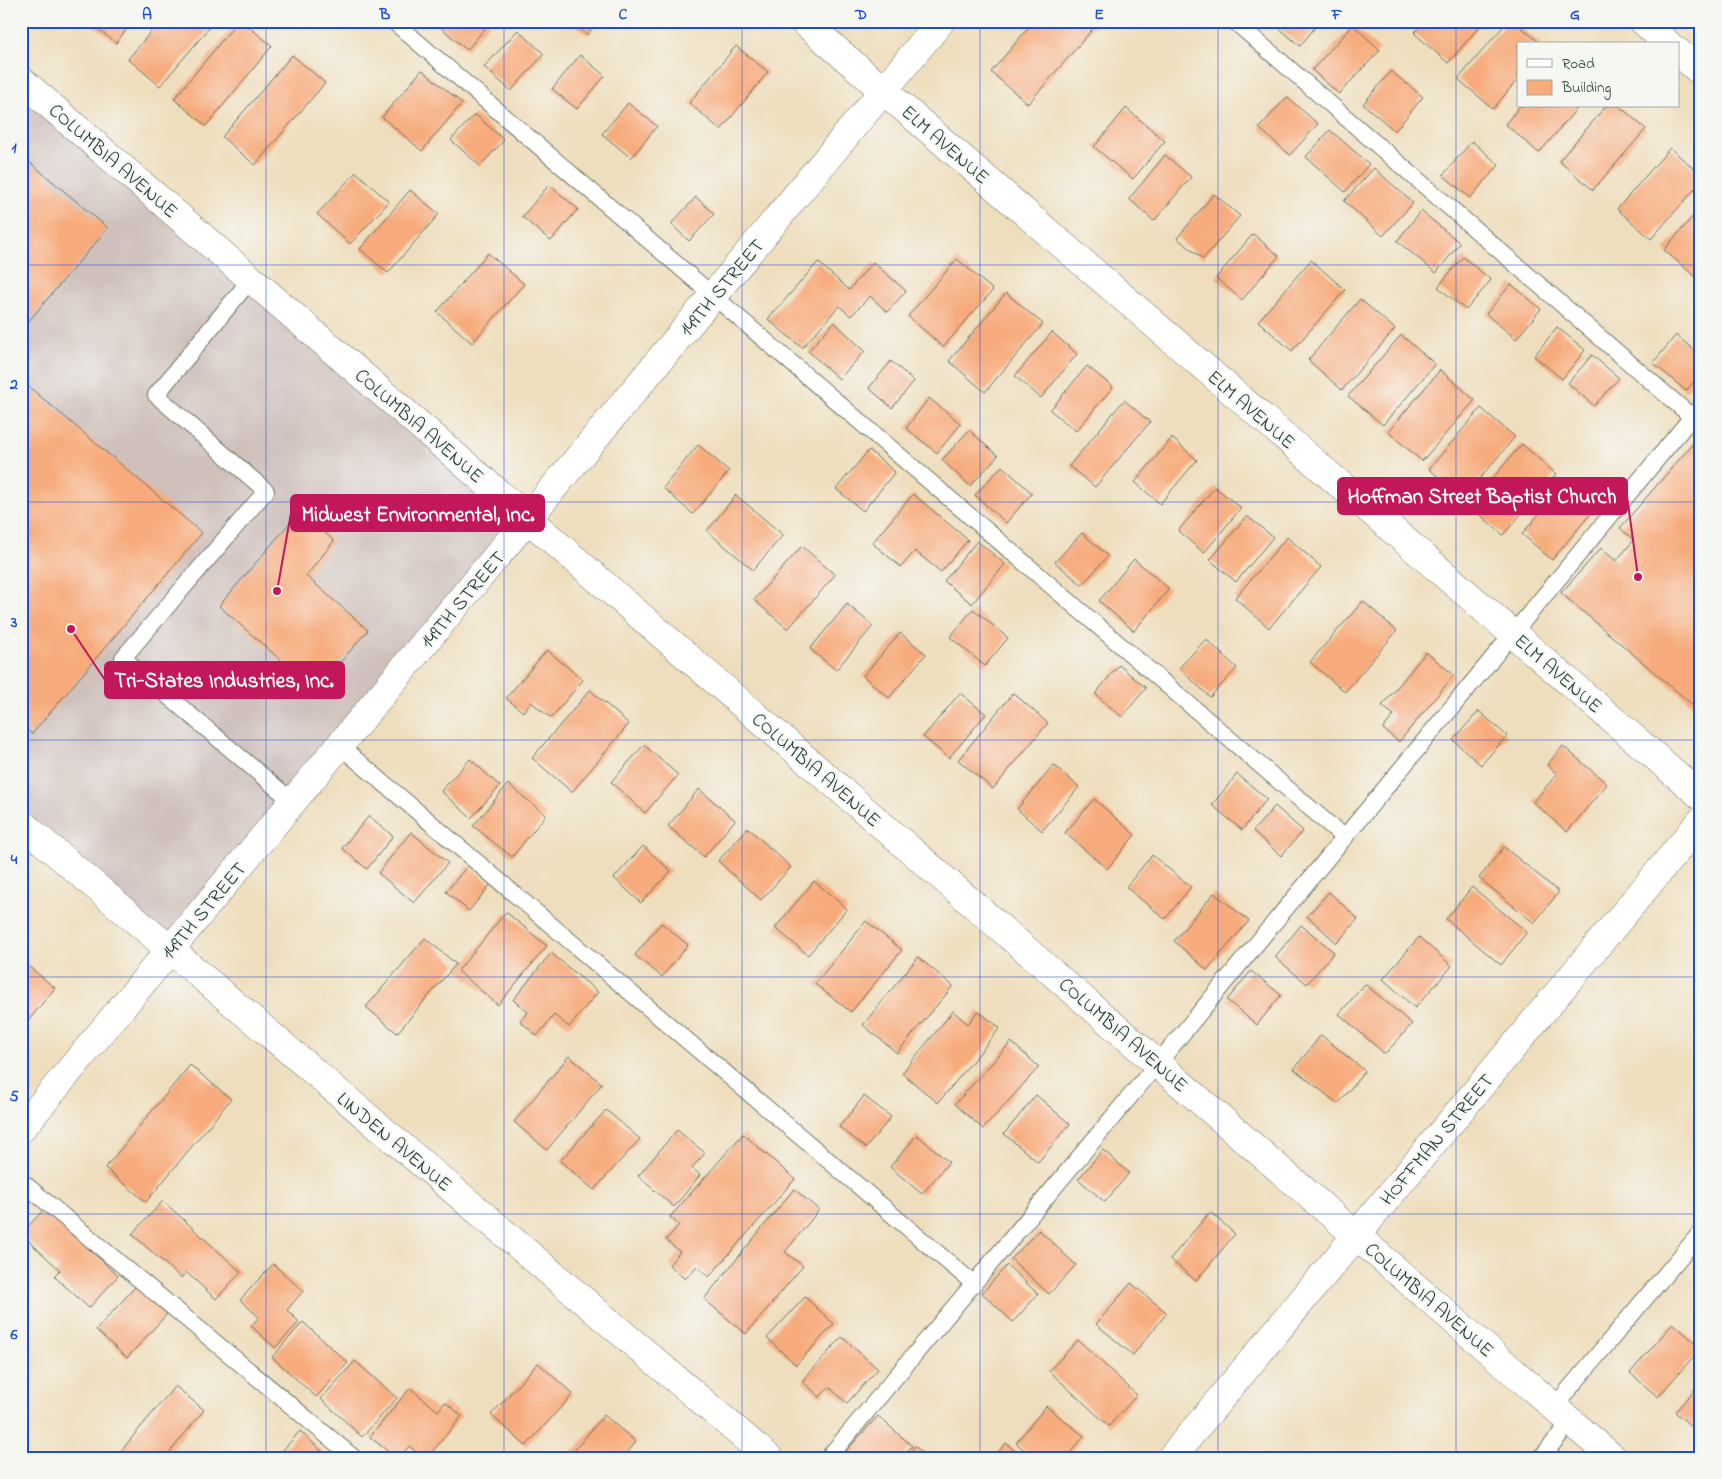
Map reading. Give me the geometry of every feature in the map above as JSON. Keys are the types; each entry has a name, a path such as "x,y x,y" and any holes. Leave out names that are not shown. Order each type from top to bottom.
{"street":[{"name":"ELM AVENUE","path":"803,21 1701,796"},
{"name":"149TH STREET","path":"21,1129 941,21"},
{"path":"1643,21 1666,42"},
{"path":"1680,54 1701,72"},
{"name":"COLUMBIA AVENUE","path":"21,80 1613,1458"},
{"name":"HOFFMAN STREET","path":"1172,1458 1701,821"},
{"name":"LINDEN AVENUE","path":"21,823 769,1458"}],"lane":[{"path":"393,21 1344,838"},
{"path":"828,1458 1158,1063 1696,411 1234,21"},
{"path":"251,279 156,395 266,491 123,658 293,802"},
{"path":"340,746 974,1284"},
{"path":"21,1181 354,1458"},
{"path":"1541,1458 1563,1414 1701,1232"}],"shaded area":[{"path":"21,80 529,519 170,950 21,823"}],"building":[{"path":"88,21 133,21 116,43"},
{"path":"160,21 215,21 160,86 128,59"},
{"path":"238,21 242,21 272,46 206,126 174,99"},
{"path":"445,21 491,21 467,50 440,27"},
{"path":"571,21 598,21 587,35"},
{"path":"1034,21 1094,21 1097,24 1028,104 991,72"},
{"path":"1271,21 1320,21 1300,46"},
{"path":"1425,21 1484,21 1448,63 1414,33"},
{"path":"1508,21 1514,21 1539,42 1517,42 1517,80 1493,109 1458,79"},
{"path":"1353,25 1380,50 1339,94 1312,70"},
{"path":"518,30 544,54 511,91 484,67"},
{"path":"736,46 768,72 721,130 689,103"},
{"path":"292,55 325,83 255,165 222,137"},
{"path":"580,55 605,76 577,109 552,89"},
{"path":"422,70 462,103 422,151 382,117"},
{"path":"1391,71 1423,97 1395,131 1363,104"},
{"path":"1287,97 1318,124 1290,155 1259,128"},
{"path":"628,103 657,126 631,158 602,134"},
{"path":"1126,108 1165,141 1133,179 1094,147"},
{"path":"1518,108 1577,108 1539,153 1505,124"},
{"path":"1604,108 1621,108 1646,129 1593,190 1559,161"},
{"path":"475,114 504,140 480,166 451,140"},
{"path":"1330,130 1369,164 1345,192 1306,157"},
{"path":"1472,141 1499,165 1470,198 1443,175"},
{"path":"1670,148 1701,175 1701,182 1651,239 1617,209"},
{"path":"21,155 108,228 21,330"},
{"path":"1165,155 1191,177 1154,221 1129,199"},
{"path":"1374,168 1413,203 1383,236 1344,201"},
{"path":"356,172 389,202 350,244 317,214"},
{"path":"549,185 578,209 551,241 522,217"},
{"path":"410,190 439,214 388,273 360,249"},
{"path":"1214,194 1240,216 1203,259 1177,238"},
{"path":"696,197 714,214 689,241 671,224"},
{"path":"1701,207 1701,276 1698,279 1664,250"},
{"path":"1421,211 1460,243 1436,273 1397,241"},
{"path":"1253,234 1279,256 1242,300 1216,278"},
{"path":"488,253 524,284 472,343 437,312"},
{"path":"1463,257 1491,280 1466,310 1438,287"},
{"path":"957,259 993,290 943,347 908,316"},
{"path":"1311,260 1345,290 1292,351 1258,321"},
{"path":"818,262 849,290 873,262 906,291 887,312 870,296 851,316 839,306 802,348 768,319"},
{"path":"1511,284 1541,309 1516,339 1486,314"},
{"path":"1006,293 1043,324 985,392 949,361"},
{"path":"1360,299 1395,329 1342,390 1308,360"},
{"path":"834,322 865,351 839,379 808,351"},
{"path":"1557,327 1585,350 1562,379 1534,356"},
{"path":"1052,332 1077,354 1041,398 1015,376"},
{"path":"1401,335 1435,364 1383,425 1348,396"},
{"path":"1676,335 1701,356 1701,373 1686,391 1653,363"},
{"path":"1592,355 1619,378 1594,406 1568,383"},
{"path":"891,361 914,381 892,408 869,388"},
{"path":"1087,366 1113,387 1076,431 1050,410"},
{"path":"1440,370 1475,400 1422,461 1388,432"},
{"path":"21,380 202,533 32,734 21,725"},
{"path":"929,398 961,424 937,453 906,428"},
{"path":"1124,400 1150,422 1095,487 1069,466"},
{"path":"1481,408 1515,437 1463,498 1429,469"},
{"path":"969,430 998,456 970,486 942,460"},
{"path":"1701,434 1701,712 1561,593 1601,548 1616,561 1634,540 1620,528"},
{"path":"1172,438 1197,460 1160,504 1135,482"},
{"path":"1522,444 1556,474 1503,535 1469,505"},
{"path":"698,445 729,471 693,514 663,488"},
{"path":"869,450 895,472 863,511 836,489"},
{"path":"1002,466 1032,493 1006,523 975,495"},
{"path":"1567,481 1597,506 1552,560 1522,534"},
{"path":"1215,487 1241,508 1204,553 1178,531"},
{"path":"913,494 968,540 941,572 915,551 901,567 872,543"},
{"path":"736,495 783,535 753,570 707,531"},
{"path":"300,511 334,541 306,576 368,630 316,691 219,606"},
{"path":"1247,516 1273,537 1236,582 1210,560"},
{"path":"1082,533 1108,556 1082,585 1055,562"},
{"path":"1287,537 1321,567 1269,628 1235,598"},
{"path":"977,541 1005,564 972,604 944,581"},
{"path":"802,546 835,575 788,629 754,600"},
{"path":"1134,559 1169,589 1134,631 1099,601"},
{"path":"1363,601 1397,631 1345,692 1310,662"},
{"path":"847,604 873,626 836,670 810,649"},
{"path":"973,609 1008,638 985,666 950,637"},
{"path":"900,633 926,654 889,698 863,676"},
{"path":"1206,639 1237,668 1210,697 1179,668"},
{"path":"547,650 583,680 551,718 531,702 523,712 506,698"},
{"path":"1426,652 1454,675 1399,742 1383,729 1394,715 1382,706"},
{"path":"1119,665 1146,688 1122,717 1095,694"},
{"path":"590,690 629,724 572,792 532,758"},
{"path":"960,693 986,714 949,758 923,737"},
{"path":"1013,693 1048,723 993,789 958,760"},
{"path":"1479,711 1507,736 1481,765 1453,740"},
{"path":"644,745 678,775 645,813 611,782"},
{"path":"1563,746 1607,784 1567,832 1533,802 1557,774 1547,765"},
{"path":"470,759 500,786 471,818 441,791"},
{"path":"1054,765 1079,787 1042,831 1017,809"},
{"path":"1237,774 1267,799 1242,830 1212,805"},
{"path":"508,784 546,815 512,857 473,826"},
{"path":"699,789 735,820 704,857 668,826"},
{"path":"1094,799 1135,835 1107,869 1065,833"},
{"path":"1275,806 1303,831 1281,856 1253,831"},
{"path":"369,816 393,836 367,869 342,848"},
{"path":"748,828 791,867 761,900 718,861"},
{"path":"411,832 448,863 414,903 378,873"},
{"path":"643,846 671,871 641,903 614,878"},
{"path":"1504,847 1559,892 1534,923 1479,878"},
{"path":"1152,855 1191,887 1165,919 1126,887"},
{"path":"468,865 491,884 469,911 446,892"},
{"path":"814,881 847,909 808,955 775,928"},
{"path":"1472,887 1527,932 1501,965 1446,919"},
{"path":"1329,892 1358,919 1337,943 1307,916"},
{"path":"1214,893 1249,921 1207,970 1174,941"},
{"path":"506,912 547,946 498,1005 458,971"},
{"path":"866,921 902,950 851,1012 815,984"},
{"path":"661,923 688,945 662,977 635,955"},
{"path":"1301,925 1334,952 1307,984 1275,957"},
{"path":"1419,937 1452,966 1415,1008 1383,979"},
{"path":"425,938 456,964 397,1033 366,1007"},
{"path":"551,953 598,992 569,1027 554,1015 537,1036 520,1021 528,1012 513,1000"},
{"path":"918,957 953,986 897,1053 863,1025"},
{"path":"21,960 55,988 28,1021 21,1015"},
{"path":"1251,971 1281,995 1257,1025 1227,1000"},
{"path":"1365,984 1412,1024 1385,1054 1339,1014"},
{"path":"953,1011 968,1024 978,1011 1000,1028 938,1103 902,1073"},
{"path":"1321,1035 1365,1071 1338,1104 1294,1069"},
{"path":"1011,1042 1039,1067 983,1129 955,1104"},
{"path":"569,1056 602,1084 547,1150 514,1122"},
{"path":"190,1065 231,1099 146,1202 105,1168"},
{"path":"1036,1095 1070,1124 1038,1162 1004,1134"},
{"path":"864,1096 891,1117 866,1148 839,1127"},
{"path":"606,1110 640,1139 594,1190 560,1161"},
{"path":"677,1130 705,1153 692,1168 700,1175 674,1207 638,1176"},
{"path":"743,1134 795,1179 709,1277 697,1266 685,1279 669,1265 680,1252 666,1240 679,1225 670,1217"},
{"path":"917,1135 949,1162 922,1194 890,1167"},
{"path":"1103,1150 1129,1173 1105,1202 1078,1179"},
{"path":"794,1189 819,1210 785,1252 803,1266 746,1334 704,1299"},
{"path":"163,1201 241,1272 216,1299 186,1272 181,1278 132,1234"},
{"path":"45,1208 118,1276 89,1308 54,1276 60,1270 21,1234"},
{"path":"1210,1212 1235,1234 1196,1281 1170,1259"},
{"path":"1039,1230 1076,1265 1049,1294 1011,1259"},
{"path":"273,1264 303,1291 287,1310 299,1322 275,1348 251,1326 259,1317 240,1300"},
{"path":"1007,1265 1038,1294 1013,1322 982,1293"},
{"path":"1131,1283 1167,1313 1133,1355 1096,1324"},
{"path":"136,1286 167,1314 127,1358 96,1330"},
{"path":"805,1297 834,1324 796,1365 767,1338"},
{"path":"303,1322 348,1363 316,1397 272,1357"},
{"path":"1673,1323 1701,1348 1658,1397 1630,1373"},
{"path":"842,1337 878,1369 847,1403 829,1387 820,1397 802,1381"},
{"path":"1078,1340 1137,1395 1109,1426 1049,1371"},
{"path":"355,1361 397,1398 362,1437 321,1399"},
{"path":"538,1363 573,1394 526,1446 491,1415"},
{"path":"1701,1382 1701,1435 1675,1412"},
{"path":"175,1386 204,1410 165,1458 115,1458"},
{"path":"410,1388 438,1411 445,1402 462,1416 427,1458 423,1458 409,1446 400,1458 396,1458 370,1437"},
{"path":"1046,1406 1084,1436 1066,1458 1034,1458 1016,1443"},
{"path":"604,1415 636,1442 623,1458 568,1458"},
{"path":"878,1416 912,1446 901,1458 850,1458 844,1453"},
{"path":"300,1431 327,1456 325,1458 276,1458"},
{"path":"1006,1443 1023,1458 993,1458"},
{"path":"915,1446 928,1458 905,1458"}],"place":[{"name":"Hoffman Street Baptist Church","path":"1638,577"},
{"name":"Midwest Environmental, Inc.","path":"277,591"},
{"name":"Tri-States Industries, Inc.","path":"71,629"}]}
